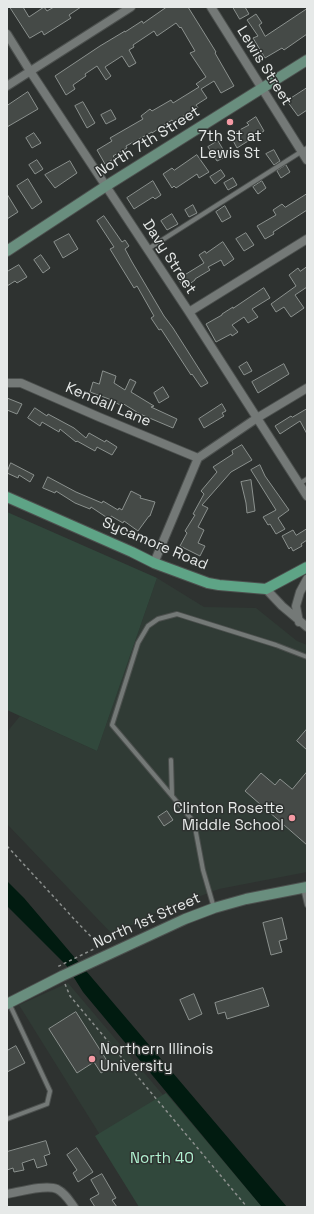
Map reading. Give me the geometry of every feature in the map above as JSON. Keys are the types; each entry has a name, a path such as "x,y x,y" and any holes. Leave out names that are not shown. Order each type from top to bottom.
{"main road":[{"name":"Sycamore Road","path":"7,497 154,563 208,583 266,589"},
{"path":"266,589 307,567"}],"street":[{"path":"7,86 131,7"},
{"name":"Lewis Street","path":"211,7 261,89 304,150 307,160"},
{"name":"Davy Street","path":"7,34 189,312 307,496"},
{"name":"North 7th Street","path":"7,251 106,186 307,60"},
{"path":"189,312 307,239"},
{"name":"Kendall Lane","path":"7,383 21,383 198,458"},
{"path":"154,563 198,458 257,418 307,388"},
{"path":"300,622 296,606 300,592 307,579"},
{"path":"266,589 307,627"},
{"name":"North 1st Street","path":"8,1003 184,919 214,908 246,899 305,887"},
{"path":"7,1194 51,1187 62,1192 74,1207"}],"lane":[{"path":"148,249 304,150"},
{"path":"299,484 307,479"},
{"path":"214,908 203,870 194,822 112,725 138,643 148,626 158,619 177,614 276,645 307,658"},
{"path":"171,760 172,796"},
{"path":"305,887 307,906"},
{"path":"7,1119 46,1104 50,1091 8,1003"}],"path":[{"path":"7,846 100,946 57,967 70,996 247,1207"}],"shaded area":[{"path":"157,578 204,607 256,608 297,641 307,645 307,872 219,889 155,913 113,935 7,824 7,732 20,716 97,751"},
{"path":"7,881 24,898 287,1207 262,1207 83,992 66,965 7,906"},
{"name":"Northern Illinois University","path":"68,983 258,1207 145,1207 19,1005"}],"green space":[{"path":"7,512 157,578 97,751 7,710"},
{"name":"North 40","path":"166,1093 262,1207 139,1207 95,1136"}],"building":[{"path":"10,7 23,7 29,17 44,7 47,11 54,7 81,7 69,15 71,18 44,35 42,31 30,38"},
{"path":"167,7 188,7 216,52 215,53 234,86 221,93 214,81 201,89 207,98 196,105 198,108 173,122 172,120 152,133 126,146 127,148 113,156 115,158 105,164 97,150 112,141 110,138 143,119 141,116 150,109 152,111 171,100 173,103 199,87 196,84 206,77 190,53 195,51 181,27 180,28 176,23 157,36 154,31 133,45 134,47 129,50 136,63 129,67 122,56 105,67 111,76 106,80 97,66 73,85 75,89 66,95 55,76 100,46 142,21 143,23"},
{"path":"233,7 245,7 249,14 240,19"},
{"path":"307,9 307,34 284,50 282,48 265,58 253,38 258,36 247,20 256,14 262,23 259,25 265,36"},
{"path":"307,88 307,110 298,116 287,101"},
{"path":"28,92 38,109 7,127 7,106"},
{"path":"83,102 95,123 87,128 75,106"},
{"path":"111,110 116,119 106,124 101,115"},
{"path":"256,117 264,131 237,148 230,135 249,125 247,123"},
{"path":"34,133 41,143 32,148 26,138"},
{"path":"218,141 227,156 217,161 208,147"},
{"path":"274,150 280,161 274,165 266,154"},
{"path":"197,155 209,172 199,178 197,174 176,188 174,186 172,188 163,174 172,168 174,170"},
{"path":"37,160 43,169 35,174 29,165"},
{"path":"70,161 77,173 55,188 45,175"},
{"path":"286,165 290,172 281,178 277,171"},
{"path":"221,170 225,176 215,184 210,177"},
{"path":"233,178 237,185 228,190 224,183"},
{"path":"28,179 42,202 32,209 17,186"},
{"path":"153,181 161,195 155,199 153,197 134,209 127,198"},
{"path":"262,181 266,188 258,194 253,187"},
{"path":"7,194 18,212 7,219"},
{"path":"307,194 307,210 273,232 274,234 265,239 257,226 276,215 273,210 282,204 285,207"},
{"path":"193,205 197,213 189,217 185,210"},
{"path":"225,206 231,217 222,222 216,212"},
{"path":"172,214 178,224 167,230 161,221"},
{"path":"104,216 122,242 125,240 129,246 125,249 132,262 164,316 208,383 201,387 192,374 191,375 161,329 159,330 151,318 154,316 137,286 134,288 110,249 114,247 97,221"},
{"path":"246,233 254,245 244,251 236,239"},
{"path":"69,234 78,249 63,258 54,242"},
{"path":"223,242 234,259 224,266 221,260 208,267 210,270 184,288 178,279 204,263 199,255 205,251 206,253"},
{"path":"41,255 50,268 43,273 34,260"},
{"path":"19,265 27,277 17,283 15,281 7,286 7,272"},
{"path":"307,267 307,287 295,295 304,308 291,317 284,307 276,312 271,304 296,286 289,275 298,268 300,271"},
{"path":"264,288 270,298 252,309 258,317 248,323 244,317 232,325 238,332 216,342 206,324"},
{"path":"247,362 252,371 244,375 239,367"},
{"path":"284,364 289,374 258,393 252,382"},
{"path":"103,371 116,376 114,383 125,390 130,379 136,382 131,392 154,406 151,407 177,419 173,428 140,414 122,403 120,405 90,392 93,382 99,384"},
{"path":"163,387 169,397 159,403 154,393"},
{"path":"7,398 22,404 17,414 7,410"},
{"path":"222,404 226,411 222,413 224,416 204,428 199,419"},
{"path":"35,408 47,416 48,414 74,428 86,438 89,433 105,442 106,440 117,447 112,455 97,447 95,451 77,441 76,442 60,429 59,432 42,422 40,426 28,418"},
{"path":"307,409 307,434 300,421 280,434 275,426 291,416 292,417"},
{"path":"242,445 252,460 231,472 202,505 208,508 198,527 204,530 198,543 205,546 200,556 180,546 187,533 185,531 195,515 193,514 204,494 201,491 217,472 213,467 233,454 232,451"},
{"path":"11,463 34,475 30,482 19,475 18,478 7,473"},
{"path":"260,465 265,476 289,510 278,518 285,529 276,534 270,524 268,525 263,517 276,510 251,470"},
{"path":"48,477 76,492 102,503 103,501 118,510 119,508 122,510 131,491 141,496 140,498 155,502 150,516 138,531 124,521 123,523 111,516 109,519 91,507 90,509 75,503 56,491 55,493 43,488"},
{"path":"251,480 255,511 247,513 241,482"},
{"path":"307,529 307,540 301,544 302,546 293,551 291,547 289,549 282,536 293,530 296,535"},
{"path":"307,729 307,750 297,741"},
{"name":"Clinton Rosette Middle School","path":"307,772 307,845 245,791 261,773 275,785 280,779 292,789"},
{"path":"167,811 173,820 164,826 158,817"},
{"path":"282,918 287,939 279,941 282,952 271,955 263,923"},
{"path":"263,988 269,1006 227,1019 225,1012 218,1014 215,1003"},
{"path":"194,994 202,1014 189,1020 180,1000"},
{"path":"76,1012 111,1067 101,1073 94,1062 77,1073 49,1029"},
{"path":"16,1046 25,1063 7,1072 7,1051"},
{"path":"46,1141 50,1154 44,1156 47,1165 37,1168 34,1159 22,1163 24,1170 14,1172 13,1168 7,1170 7,1152"},
{"path":"77,1148 93,1172 78,1182 73,1173 77,1170 67,1155"},
{"path":"102,1174 116,1198 112,1200 117,1207 95,1207 90,1199 99,1194 91,1180"}],"place":[{"name":"7th St at Lewis St","path":"230,122"},
{"name":"Clinton Rosette Middle School","path":"292,818"},
{"name":"Northern Illinois University","path":"92,1059"}]}
